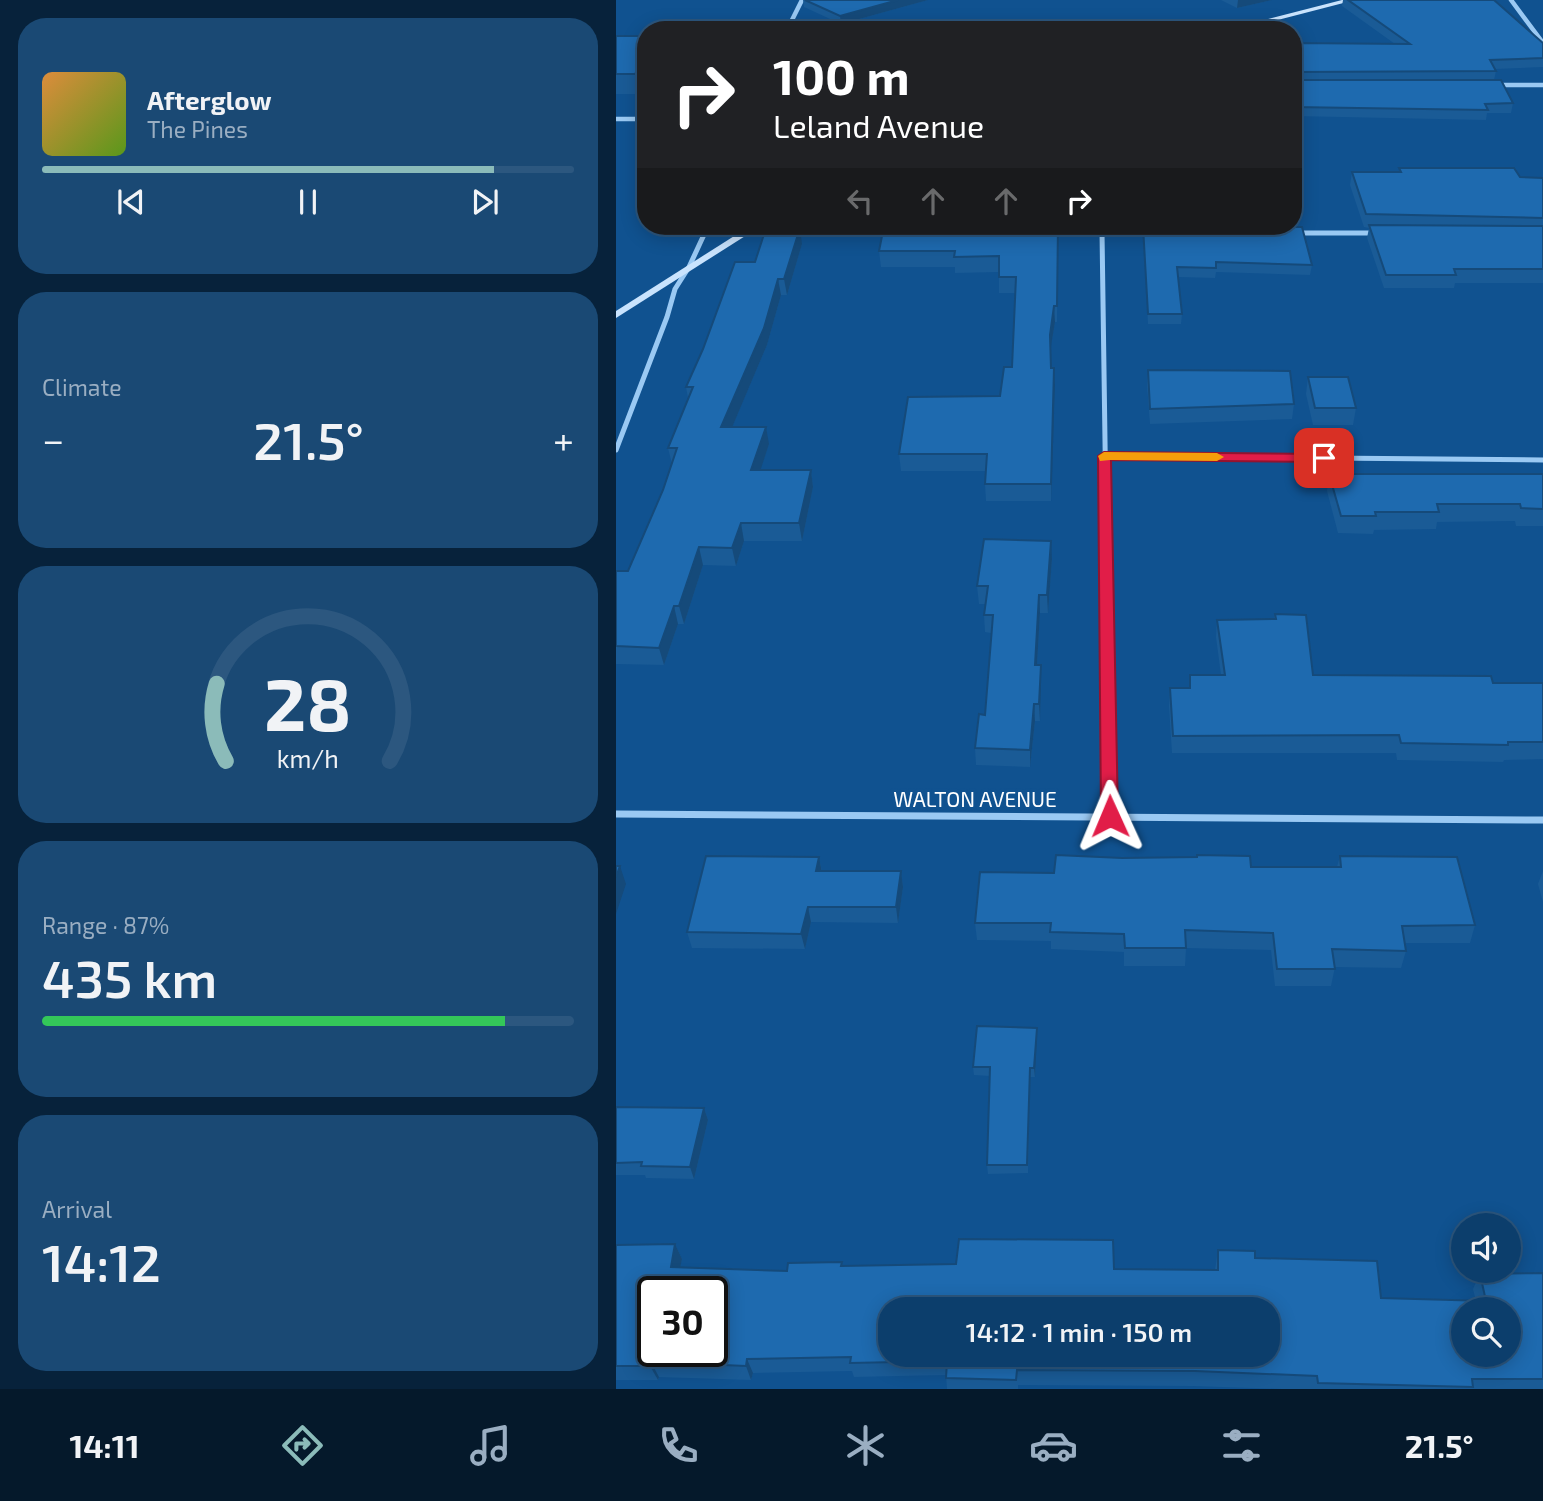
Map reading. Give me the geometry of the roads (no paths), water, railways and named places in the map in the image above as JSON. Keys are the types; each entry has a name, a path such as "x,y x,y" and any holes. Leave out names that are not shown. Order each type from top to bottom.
{"street":[{"path":"792,21 802,0"},
{"path":"1266,21 1351,0"},
{"path":"1511,0 1543,43"},
{"path":"1489,85 1543,85"},
{"path":"616,119 637,119"},
{"path":"1302,233 1391,233"},
{"path":"616,450 667,317 675,289 704,235"},
{"path":"616,315 744,235"},
{"path":"1102,235 1110,816"},
{"path":"1104,456 1543,460"},
{"name":"WALTON AVENUE","path":"616,814 1543,820"}]}
